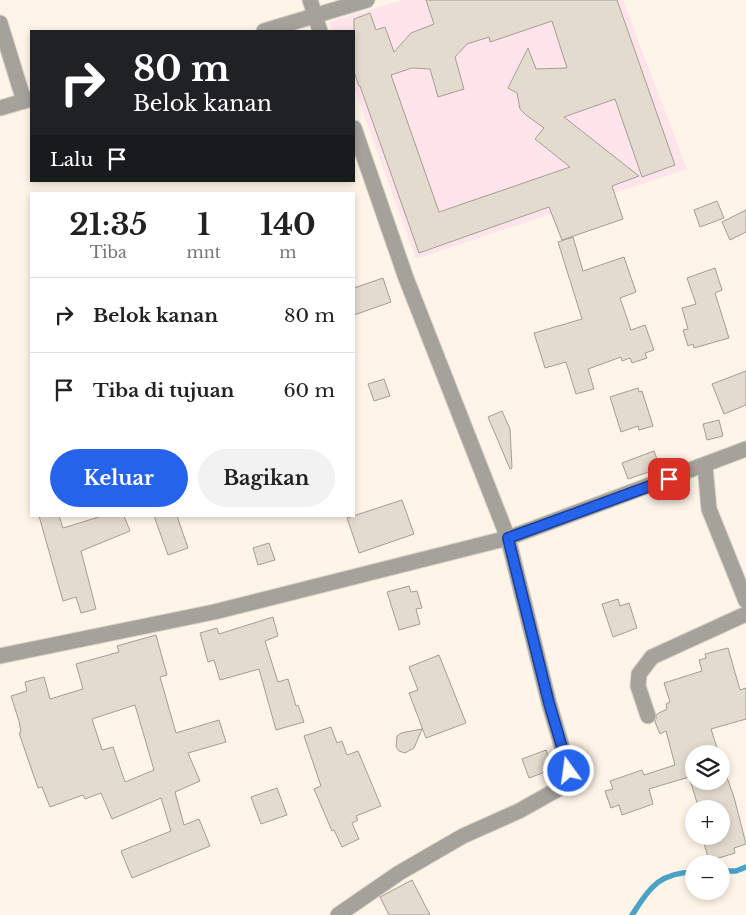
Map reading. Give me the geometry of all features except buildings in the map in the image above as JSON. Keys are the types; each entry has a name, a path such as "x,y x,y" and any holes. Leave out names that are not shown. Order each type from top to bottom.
{"street":[{"path":"310,0 320,30"},
{"path":"267,30 367,0"},
{"path":"0,23 28,100 0,108"},
{"path":"338,915 399,874 464,836 519,811 560,788 568,779 568,762 549,703 508,538 406,278 355,131"},
{"path":"0,656 214,612 508,538 705,466 746,449"},
{"path":"705,466 709,509 746,602"},
{"path":"648,716 638,686 639,674 652,656 746,614"}],"shaded area":[{"path":"402,0 623,0 687,169 416,259 355,91 355,30 333,30 329,22"}],"waterway":[{"path":"730,871 746,867"},
{"path":"632,915 644,897 656,884 672,875 685,873"}],"route":[{"path":"569,771 568,762 549,703 508,538 669,479"}]}
